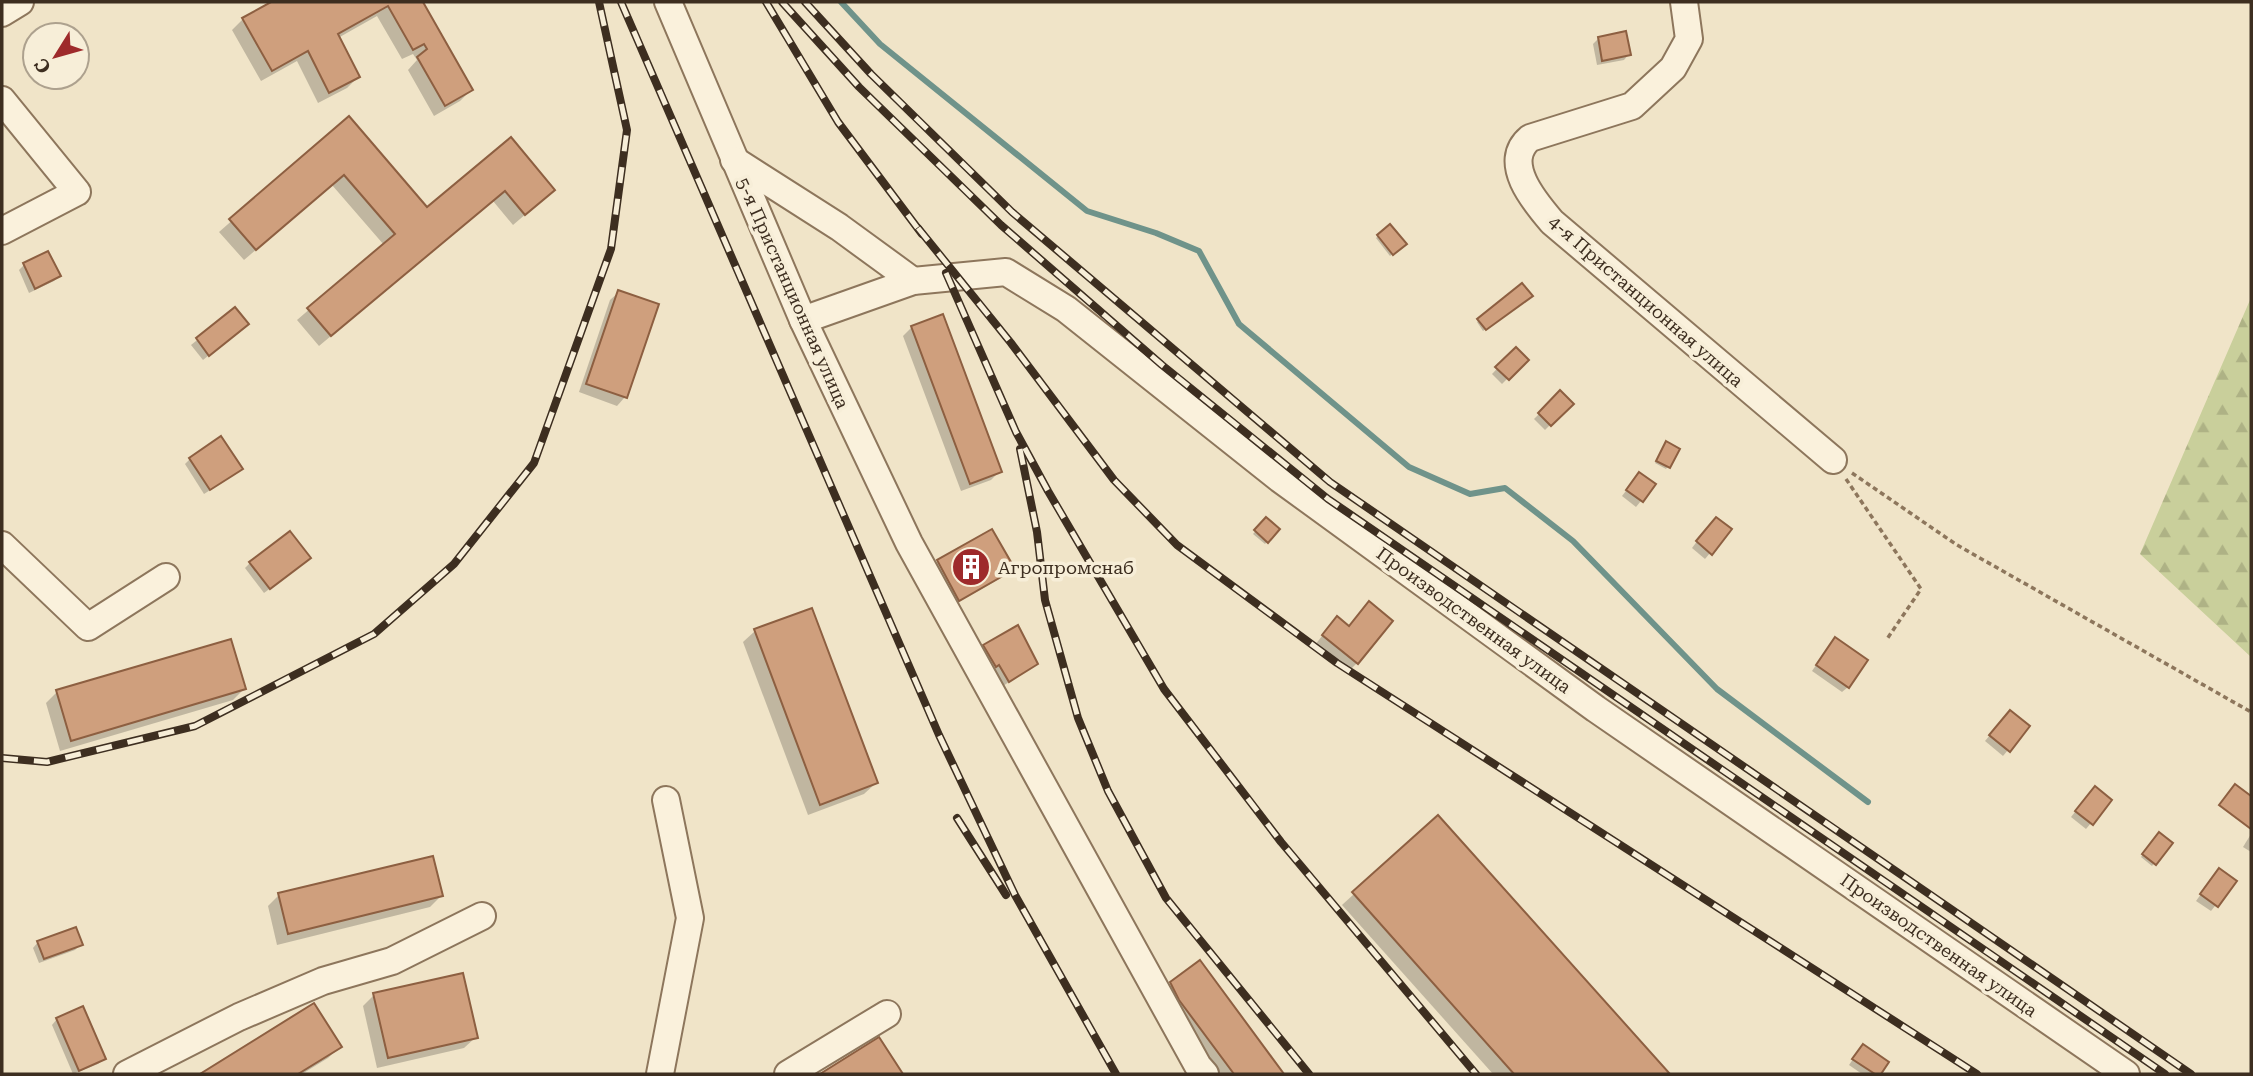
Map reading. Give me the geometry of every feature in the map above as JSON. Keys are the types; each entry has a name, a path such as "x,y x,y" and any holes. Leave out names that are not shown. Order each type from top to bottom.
{"street":[{"path":"2,13 20,2"},
{"name":"5-я Пристанционная улица","path":"668,2 803,320 928,580 1198,1066 1205,1074"},
{"name":"4-я Пристанционная улица","path":"1684,2 1689,39 1674,68 1632,106 1530,138 1522,145 1518,155 1522,179 1537,205 1552,222 1833,460"},
{"path":"2,100 77,192 2,231"},
{"path":"734,160 839,228 913,281"},
{"name":"Производственная улица","path":"803,320 913,281 1006,272 1066,309 1280,479 1520,654 2126,1074"},
{"path":"2,545 88,627 166,577"},
{"path":"660,1074 690,918 666,800"},
{"path":"127,1074 239,1017 323,981 392,961 482,916"},
{"path":"788,1074 887,1014"}],"path":[{"path":"1833,460 1921,589 1887,639"},
{"path":"1833,460 1957,545 2251,712"}],"green space":[{"path":"2251,291 2251,657 2140,554 2250,300"}],"building":[{"path":"271,2 423,2 473,90 445,106 417,57 427,49 424,44 413,50 388,6 338,34 360,77 329,93 308,51 272,71 242,18"},
{"path":"1626,31 1631,55 1602,61 1598,37"},
{"path":"349,116 427,207 511,137 555,190 525,215 505,191 331,336 307,308 395,234 344,175 256,250 229,219"},
{"path":"1390,224 1407,244 1393,255 1377,235"},
{"path":"48,251 61,276 35,289 23,263"},
{"path":"1522,283 1533,296 1486,330 1477,319"},
{"path":"618,290 659,304 627,398 586,384"},
{"path":"235,307 249,324 209,356 196,338"},
{"path":"943,314 1002,472 970,484 911,326"},
{"path":"1516,347 1529,360 1509,380 1495,367"},
{"path":"1560,390 1574,404 1551,426 1538,413"},
{"path":"221,436 243,469 210,490 189,458"},
{"path":"1666,441 1680,449 1670,468 1656,461"},
{"path":"1639,472 1656,484 1643,502 1626,490"},
{"path":"1266,517 1280,529 1268,543 1254,530"},
{"path":"1716,517 1732,529 1712,555 1696,541"},
{"name":"Агропромснаб","path":"992,529 1015,569 959,601 937,560"},
{"path":"290,531 311,558 270,589 249,562"},
{"path":"1369,601 1393,621 1358,664 1322,635 1337,616 1349,626"},
{"path":"812,608 878,783 820,805 754,629"},
{"path":"1018,625 1038,664 1009,682 983,645"},
{"path":"1835,637 1868,660 1849,688 1816,665"},
{"path":"231,639 246,689 71,741 56,690"},
{"path":"2010,710 2030,726 2010,752 1989,735"},
{"path":"2235,784 2251,796 2251,829 2219,805"},
{"path":"2095,786 2112,800 2093,825 2075,811"},
{"path":"1438,815 1670,1074 1514,1074 1352,892"},
{"path":"2159,832 2173,843 2156,865 2142,854"},
{"path":"433,856 443,896 288,934 278,893"},
{"path":"2219,868 2237,881 2218,907 2200,894"},
{"path":"76,927 83,945 44,959 37,941"},
{"path":"1200,960 1284,1074 1234,1074 1179,1000 1170,982"},
{"path":"463,973 478,1038 388,1058 373,993"},
{"path":"314,1003 342,1047 298,1074 200,1074"},
{"path":"83,1006 106,1059 79,1071 56,1018"},
{"path":"879,1037 903,1074 820,1074"},
{"path":"1863,1044 1889,1062 1881,1074 1875,1074 1852,1059"}],"waterway":[{"path":"841,2 880,44 1087,211 1156,233 1199,251 1239,324 1409,467 1470,494 1505,488 1573,541 1717,689 1868,802"}],"railway":[{"path":"2,758 47,762 195,726 374,634 454,564 534,463 611,249 627,130 599,2"},
{"path":"621,2 939,735 1015,895 1116,1074"},
{"path":"766,2 838,122 922,234"},
{"path":"782,2 859,87 1001,225 1162,365 1328,499 2165,1074"},
{"path":"805,2 871,74 1012,212 1330,482 2191,1074"},
{"path":"918,228 1011,343 1114,480 1177,545 1337,663 1977,1074"},
{"path":"946,273 1016,432 1164,689 1281,842 1476,1074"},
{"path":"1020,449 1037,532 1045,600 1078,718 1108,791 1166,898 1309,1074"},
{"path":"957,818 1006,895"}],"place":[{"name":"Агропромснаб","path":"971,567"}]}
